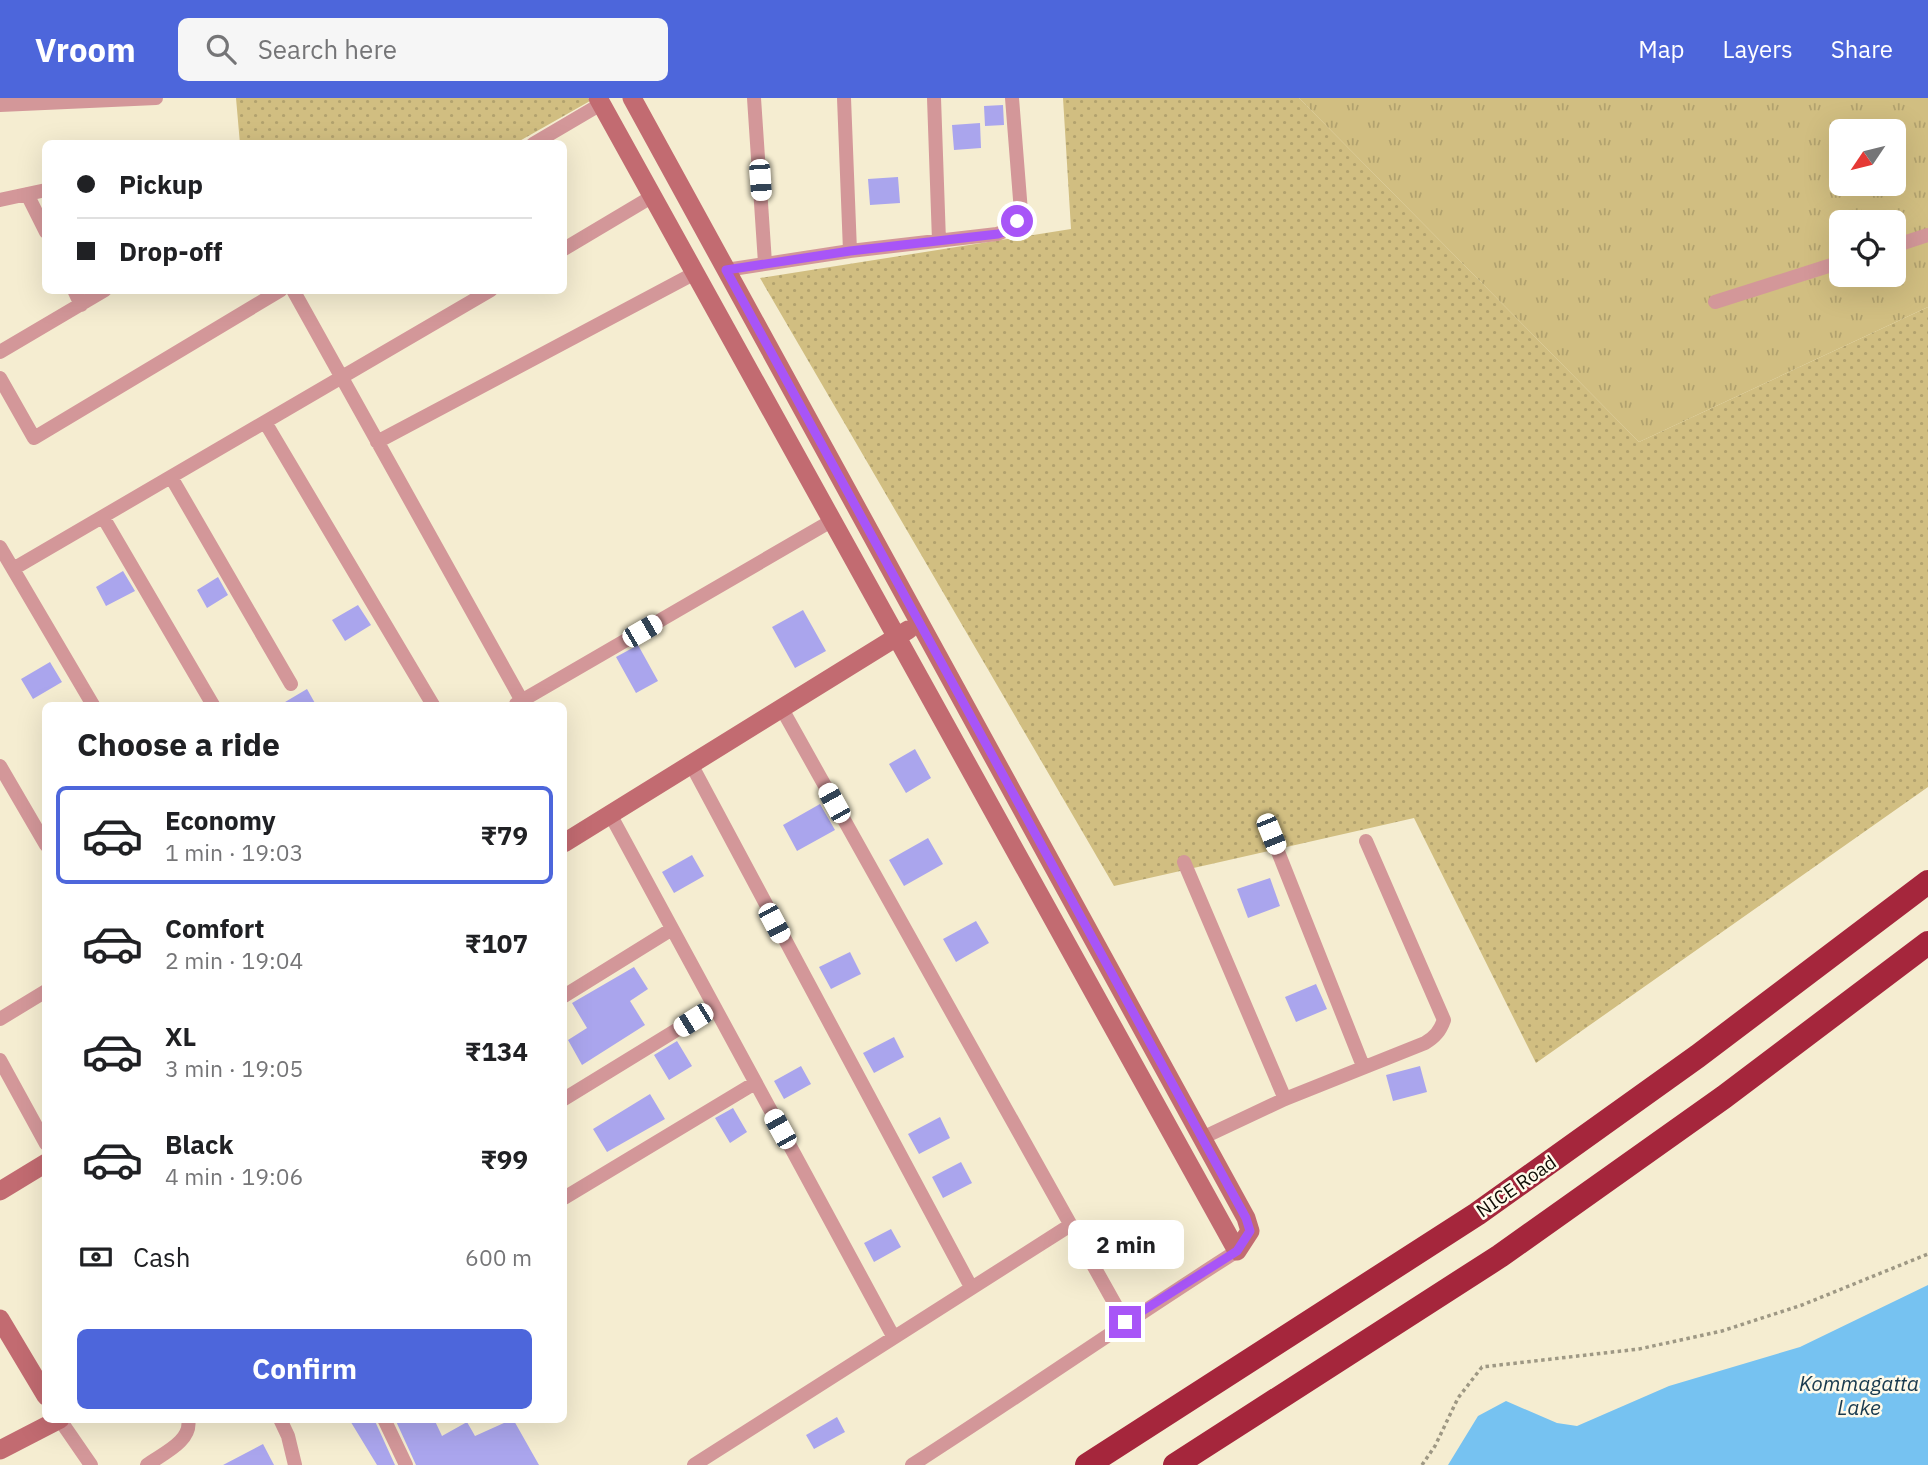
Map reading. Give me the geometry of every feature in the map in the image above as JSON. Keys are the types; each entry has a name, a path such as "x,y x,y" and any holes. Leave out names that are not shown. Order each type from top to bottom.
{"highway":[{"name":"NICE Road","path":"1087,1465 1477,1214 1698,1056 1928,882"},
{"path":"1175,1465 1500,1256 1724,1097 1928,943"}],"street":[{"path":"0,105 156,98"},
{"path":"632,98 1246,1218 1250,1231 1237,1251 1125,1322 1010,1402 912,1465"},
{"path":"754,98 765,263"},
{"path":"844,98 850,251"},
{"path":"934,98 939,240"},
{"path":"726,270 1007,231 1021,212 1012,98"},
{"path":"539,140 599,101 1237,1251"},
{"path":"0,200 42,191"},
{"path":"27,194 42,224"},
{"path":"567,246 653,196"},
{"path":"1906,242 1928,235"},
{"path":"1716,302 1829,266"},
{"path":"377,442 695,273"},
{"path":"76,294 81,304"},
{"path":"0,352 98,294"},
{"path":"0,378 34,438 274,294"},
{"path":"295,294 518,702"},
{"path":"13,569 484,294"},
{"path":"265,422 431,702"},
{"path":"171,477 291,684"},
{"path":"103,517 211,702"},
{"path":"521,702 833,520"},
{"path":"0,547 91,702"},
{"path":"567,841 920,622"},
{"path":"782,709 1125,1322"},
{"path":"691,765 971,1287"},
{"path":"0,766 42,838"},
{"path":"610,814 893,1336"},
{"path":"1271,834 1363,1066"},
{"path":"1202,1138 1284,1099 1430,1040 1438,1033 1444,1020 1366,841"},
{"path":"1184,862 1284,1099"},
{"path":"567,994 672,929"},
{"path":"0,1019 42,993"},
{"path":"567,1097 714,1007"},
{"path":"0,1060 42,1137"},
{"path":"567,1196 755,1083"},
{"path":"0,1191 42,1165"},
{"path":"694,1465 1069,1226"},
{"path":"0,1319 42,1389"},
{"path":"0,1450 54,1423"},
{"path":"62,1423 91,1465"},
{"path":"147,1465 185,1438 190,1428 189,1423"},
{"path":"282,1423 295,1465"},
{"path":"386,1423 406,1465"}],"path":[{"path":"1422,1465 1435,1446 1458,1398 1482,1367 1639,1349 1722,1331 1802,1305 1928,1254"}],"green space":[{"path":"236,98 588,98 590,101 521,140 240,140"},
{"path":"1063,98 1299,98 1639,442 1928,307 1928,787 1536,1063 1414,818 1114,886 760,278 1071,229"},
{"path":"1299,98 1928,98 1928,307 1639,442"}],"water":[{"name":"Kommagatta Lake","path":"1928,1285 1928,1465 1448,1465 1478,1416 1506,1401 1557,1423 1577,1426 1669,1386 1800,1347"}],"building":[{"path":"1003,105 1004,125 985,126 984,106"},
{"path":"980,123 981,148 954,150 952,125"},
{"path":"898,177 900,203 870,205 868,179"},
{"path":"123,571 135,591 106,606 96,587"},
{"path":"218,577 228,595 207,608 197,590"},
{"path":"358,605 371,625 345,641 332,620"},
{"path":"803,610 826,651 795,668 772,627"},
{"path":"638,645 658,681 636,693 616,657"},
{"path":"50,662 62,682 33,699 21,679"},
{"path":"307,689 314,702 285,702"},
{"path":"915,749 931,778 906,793 889,764"},
{"path":"820,804 835,830 797,851 783,825"},
{"path":"928,838 943,864 904,886 889,860"},
{"path":"692,855 704,876 674,893 662,872"},
{"path":"1270,878 1280,906 1248,918 1237,889"},
{"path":"976,921 989,943 956,962 943,939"},
{"path":"850,952 861,974 831,989 819,967"},
{"path":"634,967 648,989 630,1001 645,1025 582,1065 568,1040 587,1028 572,1003"},
{"path":"1316,984 1327,1009 1296,1022 1285,997"},
{"path":"894,1037 904,1057 874,1073 863,1053"},
{"path":"677,1041 692,1066 669,1080 654,1055"},
{"path":"801,1066 811,1084 784,1099 774,1081"},
{"path":"1420,1066 1427,1092 1393,1101 1386,1075"},
{"path":"650,1094 665,1119 607,1152 593,1129"},
{"path":"733,1108 747,1132 730,1143 715,1118"},
{"path":"940,1117 950,1138 919,1154 908,1134"},
{"path":"961,1162 972,1183 943,1198 932,1177"},
{"path":"891,1229 901,1247 874,1262 864,1243"},
{"path":"837,1417 845,1432 814,1449 806,1435"},
{"path":"351,1423 376,1423 395,1465 377,1465"},
{"path":"397,1423 436,1423 442,1436 468,1423 475,1436 504,1423 515,1423 539,1465 416,1465"},
{"path":"263,1444 274,1465 223,1465"}],"route":[{"path":"1017,221 1007,231 998,234 850,251 726,270 1246,1218 1250,1231 1237,1251 1125,1322"}]}
